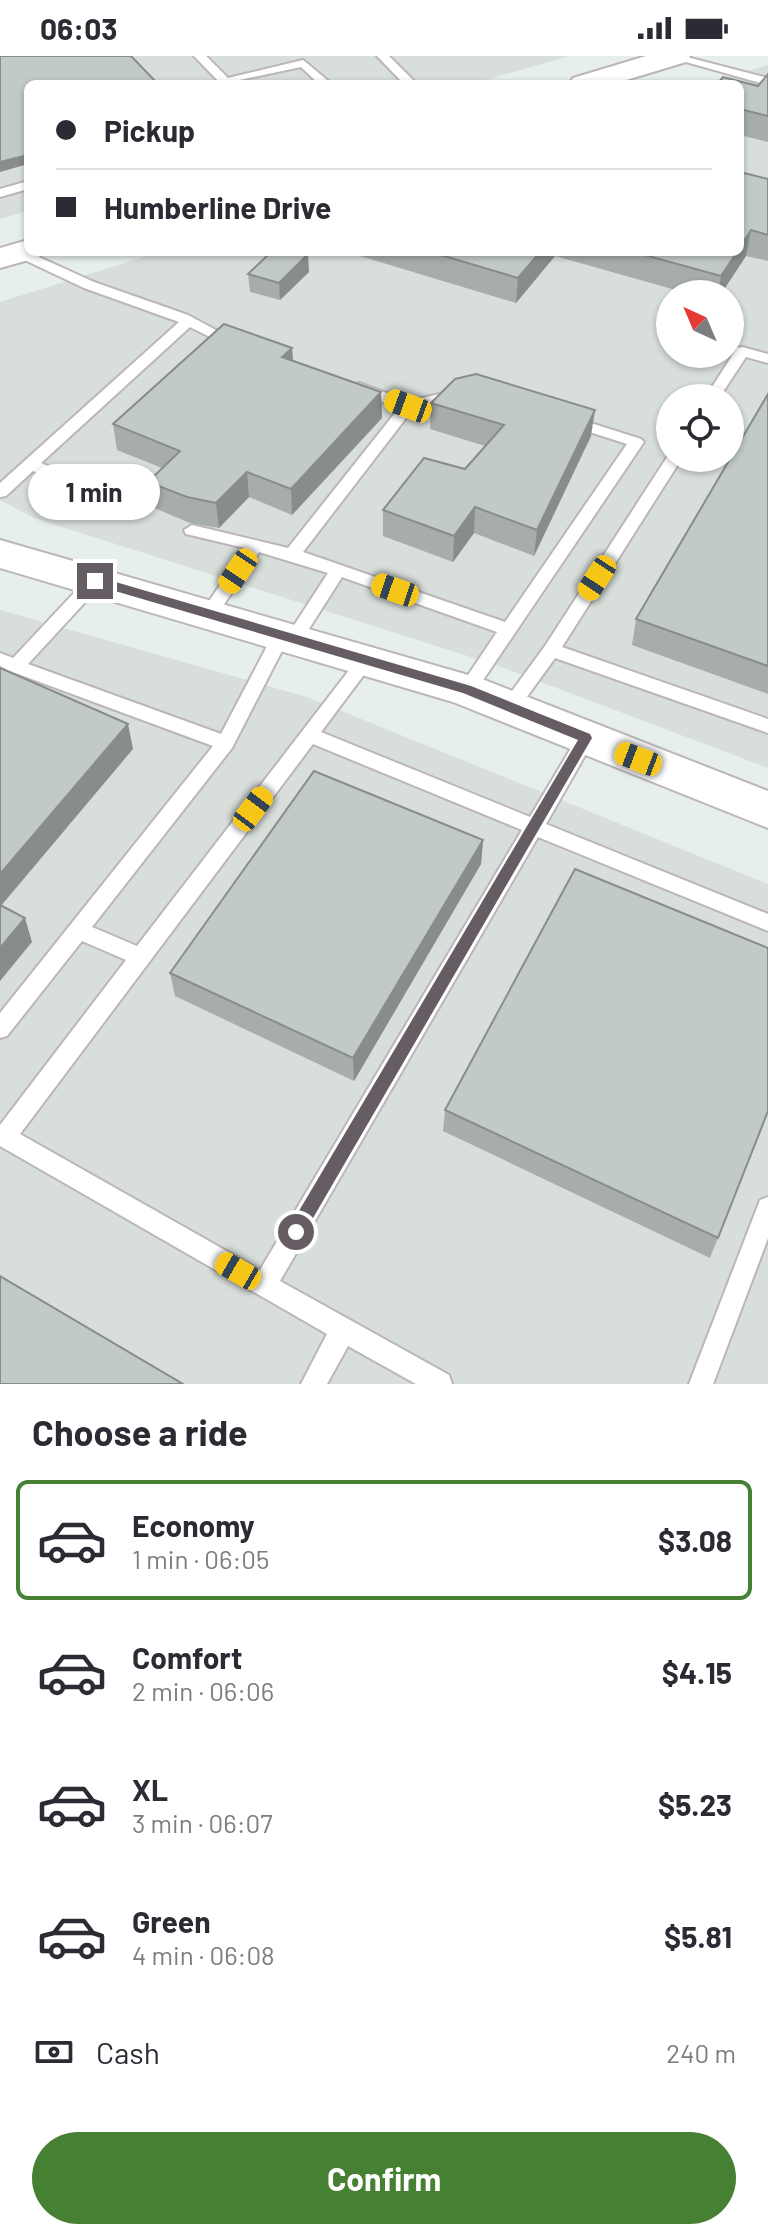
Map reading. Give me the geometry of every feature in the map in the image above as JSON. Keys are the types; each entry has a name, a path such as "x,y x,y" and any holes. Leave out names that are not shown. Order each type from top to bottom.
{"street":[{"path":"596,80 675,56"},
{"path":"0,554 467,690 768,810"}],"lane":[{"path":"200,56 224,80"},
{"path":"383,56 407,80"},
{"path":"675,56 768,82"},
{"path":"234,80 303,63 322,80"},
{"path":"0,193 24,186"},
{"path":"16,253 89,285 188,321 223,340 252,350"},
{"path":"0,492 188,321"},
{"path":"721,384 742,351 768,359"},
{"path":"337,380 408,406 476,392"},
{"path":"292,554 408,406"},
{"path":"467,690 636,442 549,414"},
{"path":"30,464 134,508"},
{"path":"510,707 551,650 665,472"},
{"path":"192,530 292,554 507,629"},
{"path":"209,614 254,547"},
{"path":"0,1029 226,743 288,637 338,570"},
{"path":"95,581 8,662 226,743"},
{"path":"551,650 768,726"},
{"path":"366,660 2,1140 440,1384"},
{"path":"310,735 768,923"},
{"path":"264,1286 586,738"},
{"path":"78,930 140,957"},
{"path":"701,1384 768,1208"},
{"path":"313,1384 343,1330"}],"shaded area":[{"path":"0,56 569,56 485,80 24,80 24,212 0,219"},
{"path":"768,65 768,768 499,666 34,518 0,500 0,302 147,256 744,256 744,80 718,80"},
{"path":"0,610 307,697 768,884 768,1384 0,1384"}],"building":[{"path":"0,56 131,56 154,80 24,80 24,156 0,162"},
{"path":"768,74 768,116 744,110 744,82 758,86"},
{"path":"744,173 768,179 768,235 751,230 744,241"},
{"path":"267,256 306,256 279,283 248,274"},
{"path":"444,256 537,256 518,278"},
{"path":"648,256 734,256 721,276"},
{"path":"224,324 292,348 282,357 381,392 291,489 247,472 216,503 187,497 148,482 180,451 113,424"},
{"path":"476,374 595,410 537,530 475,507 454,536 383,510 424,458 465,469 504,425 431,403 455,379"},
{"path":"768,394 768,666 636,619 722,472 744,472 744,435"},
{"path":"0,668 128,724 0,874"},
{"path":"314,771 483,840 353,1058 170,973"},
{"path":"575,869 768,948 768,1111 718,1238 445,1110"},
{"path":"0,905 25,918 0,948"},
{"path":"0,1276 183,1384 0,1384"}],"route":[{"path":"95,581 467,690 586,738 296,1232"}]}
